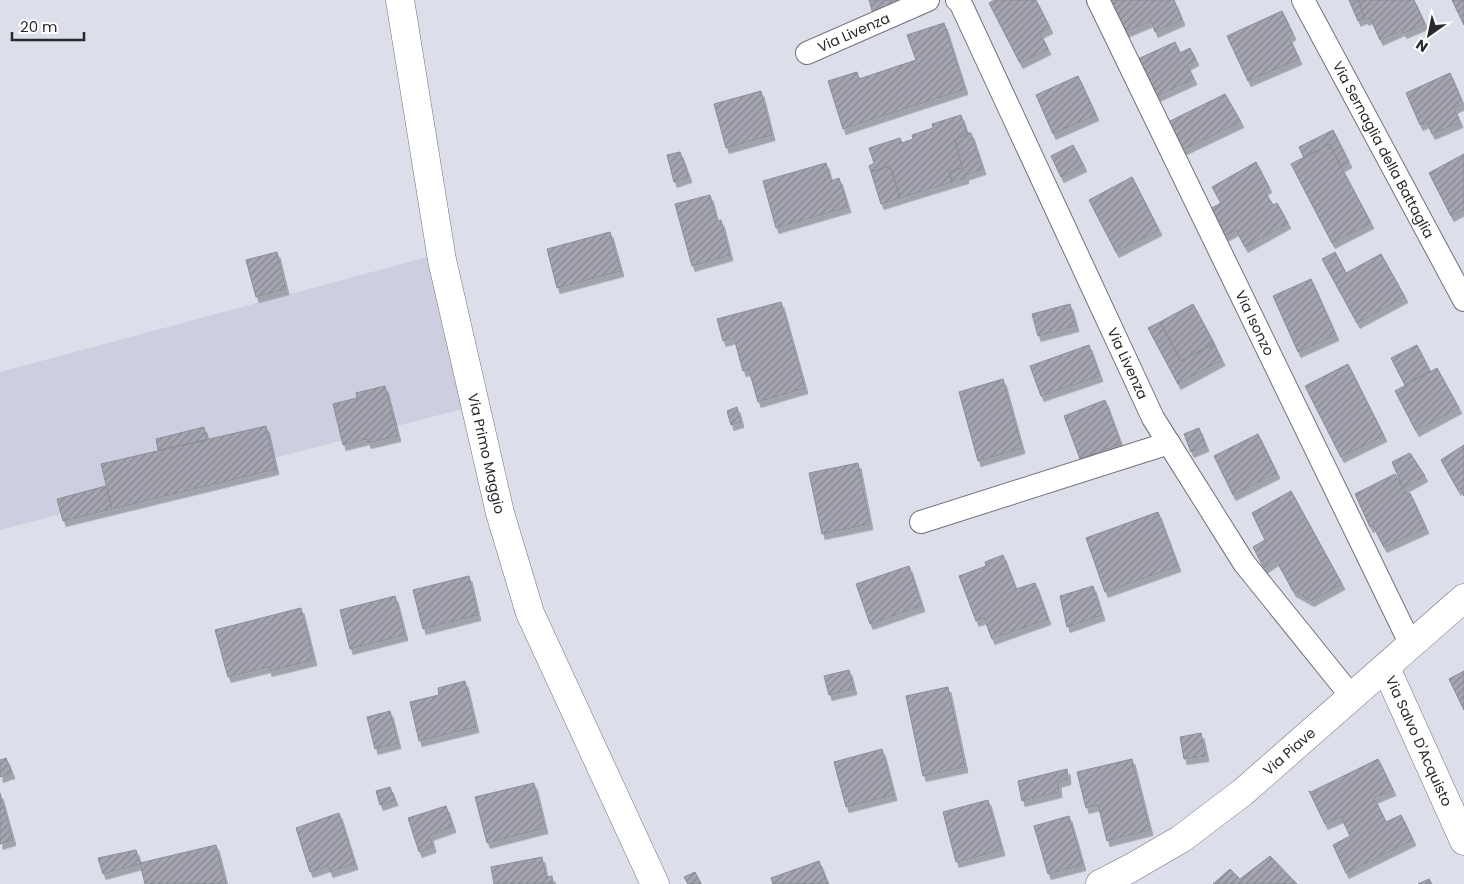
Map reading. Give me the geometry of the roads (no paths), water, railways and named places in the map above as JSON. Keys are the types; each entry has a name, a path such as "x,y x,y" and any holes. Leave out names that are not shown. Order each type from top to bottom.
{"street":[{"name":"Via Primo Maggio","path":"400,0 442,260 500,513 530,613 655,884"},
{"name":"Via Livenza","path":"807,53 928,0"},
{"name":"Via Livenza","path":"957,0 960,2 1153,418 1244,563 1352,697"},
{"name":"Via Isonzo","path":"1098,0 1411,645"},
{"name":"Via Sernaglia della Battaglia","path":"1303,0 1464,300"},
{"path":"921,522 1169,443"},
{"name":"Via Piave","path":"1100,884 1181,839 1243,792 1464,598"},
{"name":"Via Salvo D'Acquisto","path":"1386,668 1464,841"}]}
